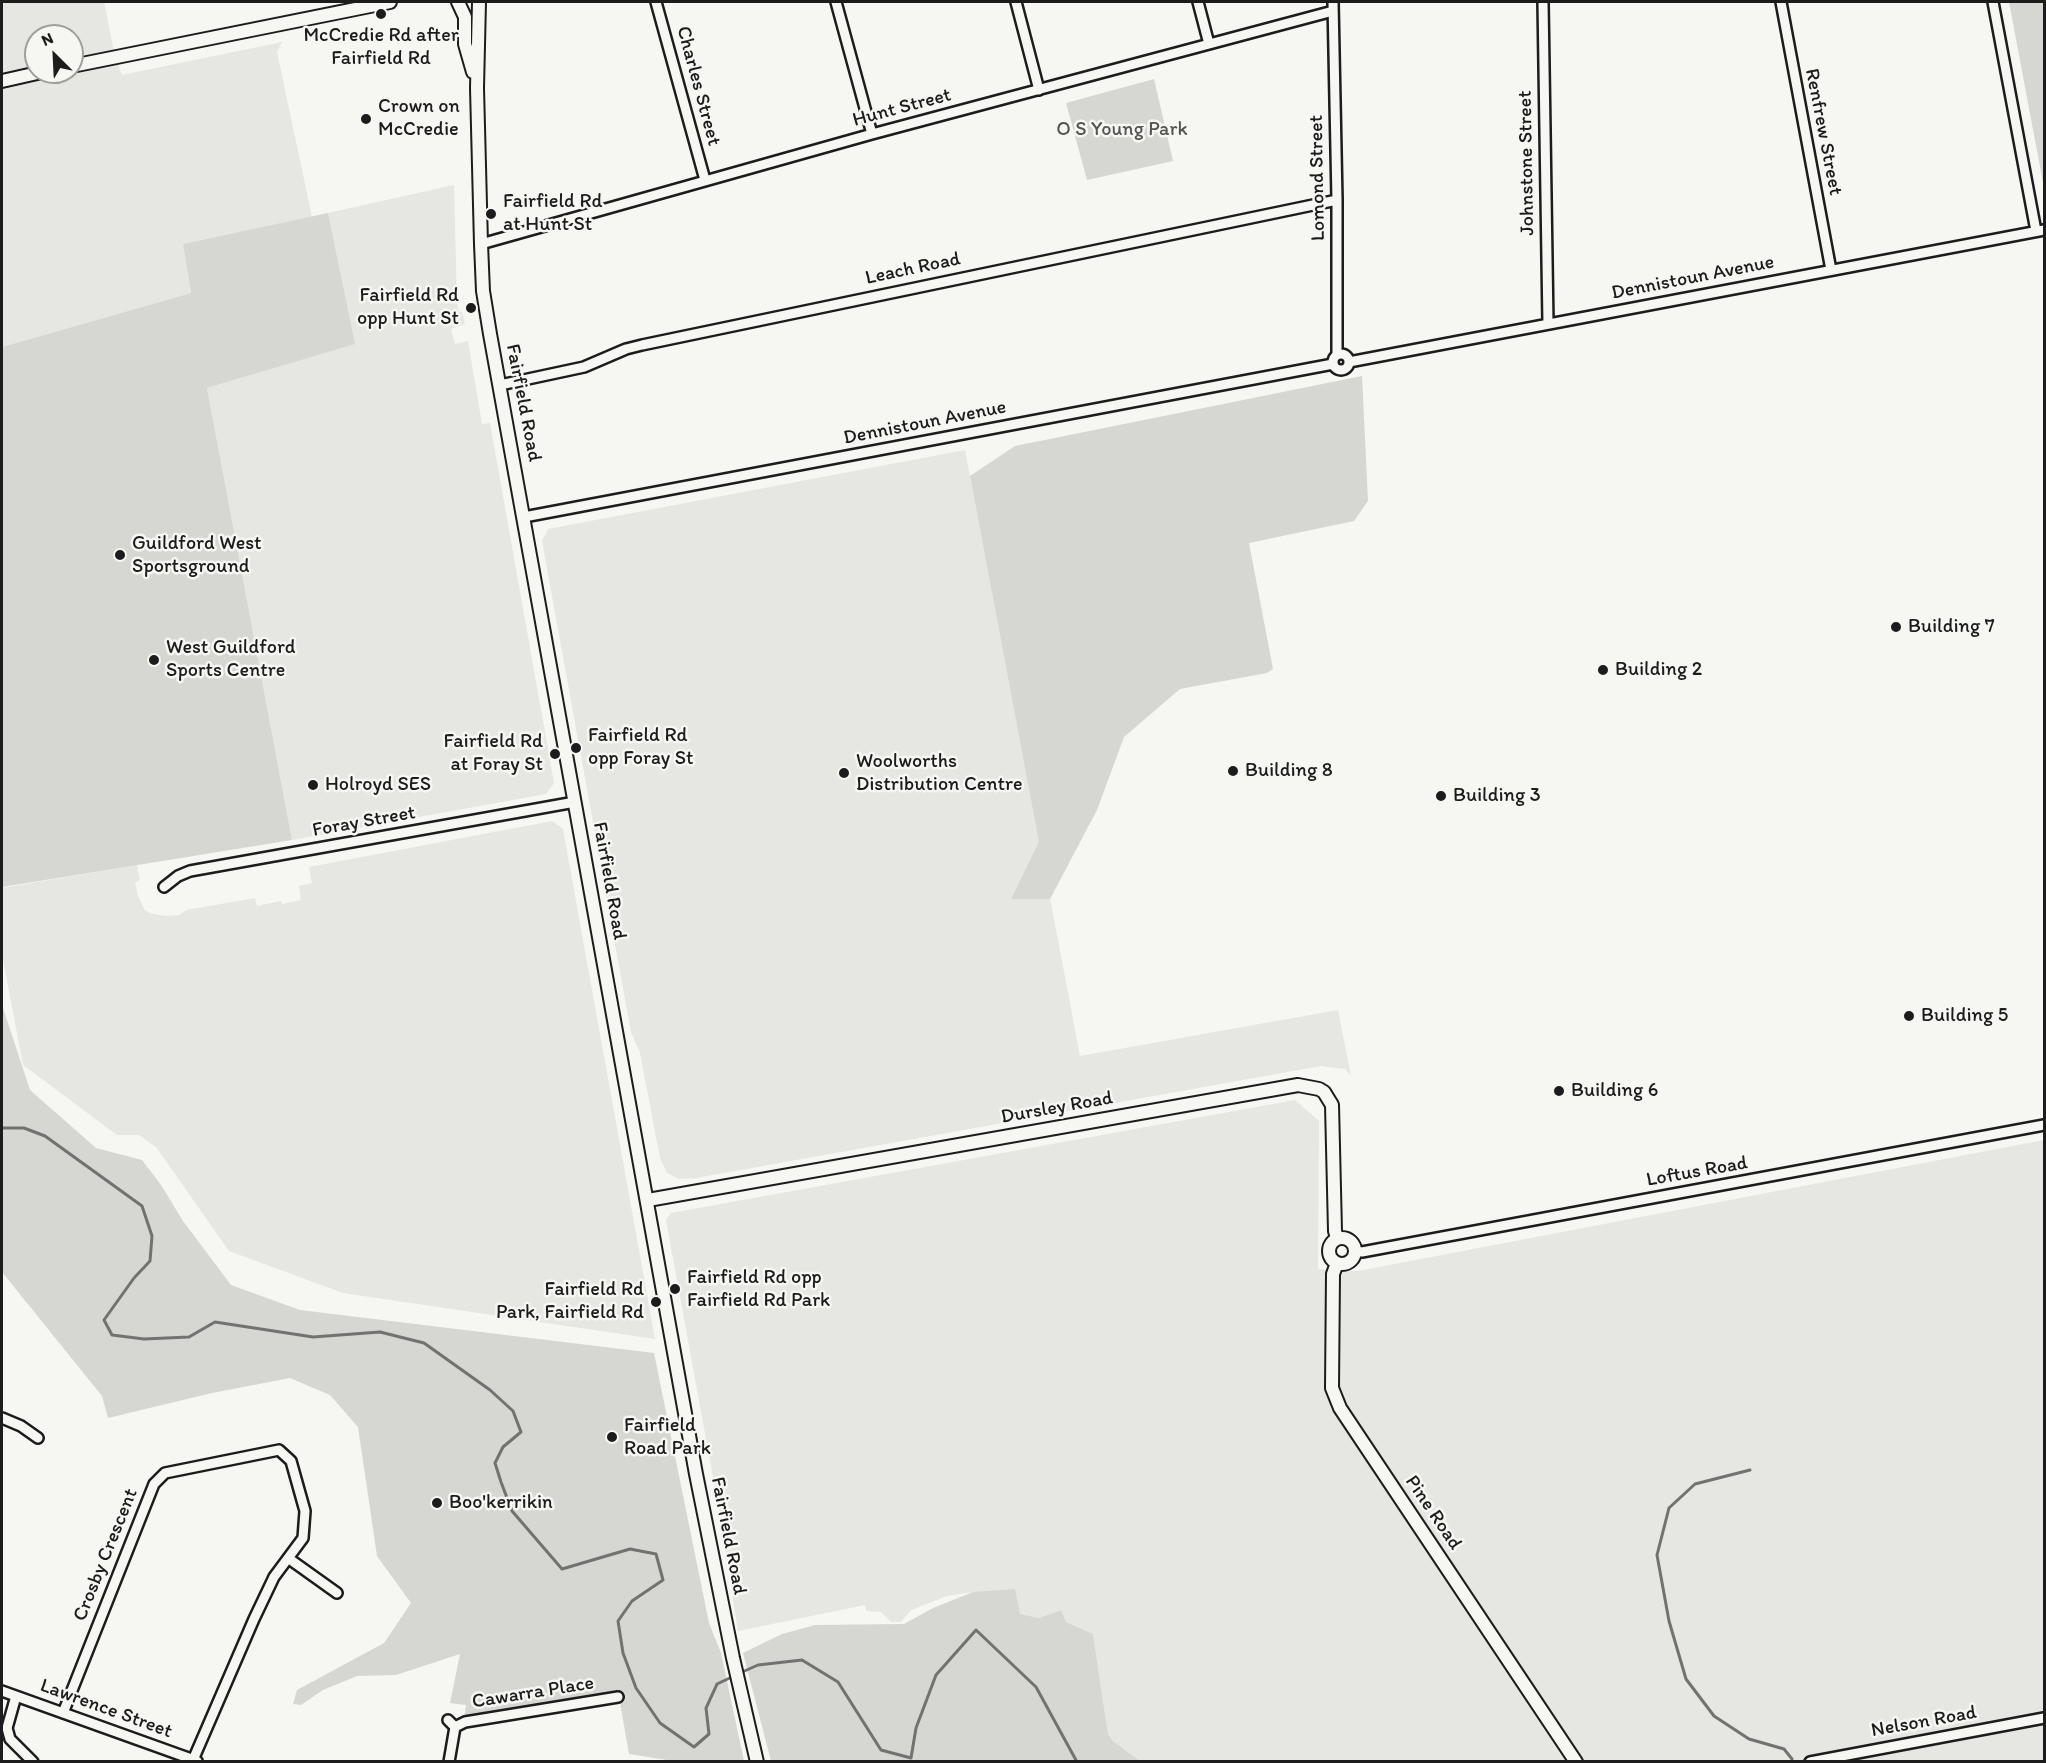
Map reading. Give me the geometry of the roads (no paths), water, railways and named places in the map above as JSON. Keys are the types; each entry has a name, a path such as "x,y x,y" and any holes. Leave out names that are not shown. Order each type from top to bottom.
{"main road":[{"path":"84,64 390,2"},
{"path":"458,2 465,17 465,44 477,88"},
{"name":"Fairfield Road","path":"479,2 477,88 483,291 696,1474 733,1658 757,1761"},
{"path":"2,81 24,76"},
{"name":"Dursley Road","path":"648,1200 1298,1085 1319,1089 1324,1092 1332,1105 1337,1238"},
{"path":"1337,1238 1350,1240 1355,1251 1349,1262 1337,1263 1330,1258 1328,1250 1337,1238"},
{"name":"Pine Road","path":"1337,1263 1333,1274 1332,1388 1340,1408 1576,1761"}],"street":[{"name":"Charles Street","path":"656,2 705,180"},
{"path":"836,2 872,134"},
{"path":"1016,2 1039,90"},
{"path":"1198,2 1209,44"},
{"name":"Johnstone Street","path":"1543,2 1548,324"},
{"name":"Renfrew Street","path":"1781,2 1831,270"},
{"path":"1993,2 2040,230"},
{"name":"Hunt Street","path":"482,244 872,134 1209,44 1333,7"},
{"name":"Lomond Street","path":"1333,7 1337,200 1335,359"},
{"name":"Leach Road","path":"500,386 584,367 626,349 642,345 1337,200"},
{"name":"Dennistoun Avenue","path":"1349,362 2040,230"},
{"path":"1346,355 1349,362 1347,367 1343,370 1335,368 1335,359 1346,355"},
{"name":"Dennistoun Avenue","path":"524,518 1335,359"},
{"name":"Foray Street","path":"164,887 178,876 190,871 575,802"},
{"name":"Loftus Road","path":"1355,1251 1385,1248 2044,1125"},
{"path":"2,1418 21,1426 38,1438"},
{"name":"Crosby Crescent","path":"63,1713 154,1484 165,1473 279,1450 291,1461 305,1511 303,1538 274,1577 254,1619 196,1761"},
{"path":"288,1558 337,1593"},
{"name":"Lawrence Street","path":"2,1691 196,1761"},
{"path":"16,1696 6,1728 10,1739 33,1761"},
{"name":"Cawarra Place","path":"449,1761 451,1723 618,1697"},
{"name":"Nelson Road","path":"1810,1761 2044,1718"}],"waterway":[{"path":"2,1128 24,1128 45,1136 142,1206 152,1236 150,1261 134,1278 104,1320 112,1335 144,1339 189,1337 215,1322 313,1337 380,1332 424,1343 490,1390 513,1411 521,1432 503,1447 495,1463 512,1511 562,1569 630,1549 656,1554 663,1580 632,1601 618,1621 623,1653 636,1688 660,1723 694,1747 709,1734 706,1708 717,1684 734,1676"},
{"path":"1750,1470 1695,1484 1669,1508 1657,1555 1669,1621 1686,1679 1714,1716 1749,1739 1784,1749 1792,1759"},
{"path":"740,1673 758,1665 802,1660 838,1682 881,1750 911,1758 916,1728 936,1675 976,1630 1036,1687 1077,1762"}],"place":[{"name":"McCredie Rd after Fairfield Rd","path":"381,14"},
{"name":"Crown on McCredie","path":"366,119"},
{"name":"Fairfield Rd at Hunt St","path":"491,214"},
{"name":"Fairfield Rd opp Hunt St","path":"471,308"},
{"name":"Guildford West Sportsground","path":"120,555"},
{"name":"Building 7","path":"1896,627"},
{"name":"West Guildford Sports Centre","path":"154,660"},
{"name":"Building 2","path":"1603,670"},
{"name":"Fairfield Rd opp Foray St","path":"576,748"},
{"name":"Fairfield Rd at Foray St","path":"555,754"},
{"name":"Building 8","path":"1233,771"},
{"name":"Woolworths Distribution Centre","path":"844,773"},
{"name":"Holroyd SES","path":"313,785"},
{"name":"Building 3","path":"1441,796"},
{"name":"Building 5","path":"1909,1016"},
{"name":"Building 6","path":"1559,1091"},
{"name":"Fairfield Rd opp Fairfield Rd Park","path":"675,1289"},
{"name":"Fairfield Rd Park, Fairfield Rd","path":"656,1302"},
{"name":"Fairfield Road Park","path":"612,1437"},
{"name":"Boo'kerrikin","path":"437,1503"}],"park label":[{"name":"O S Young Park","path":"1122,130"}]}
